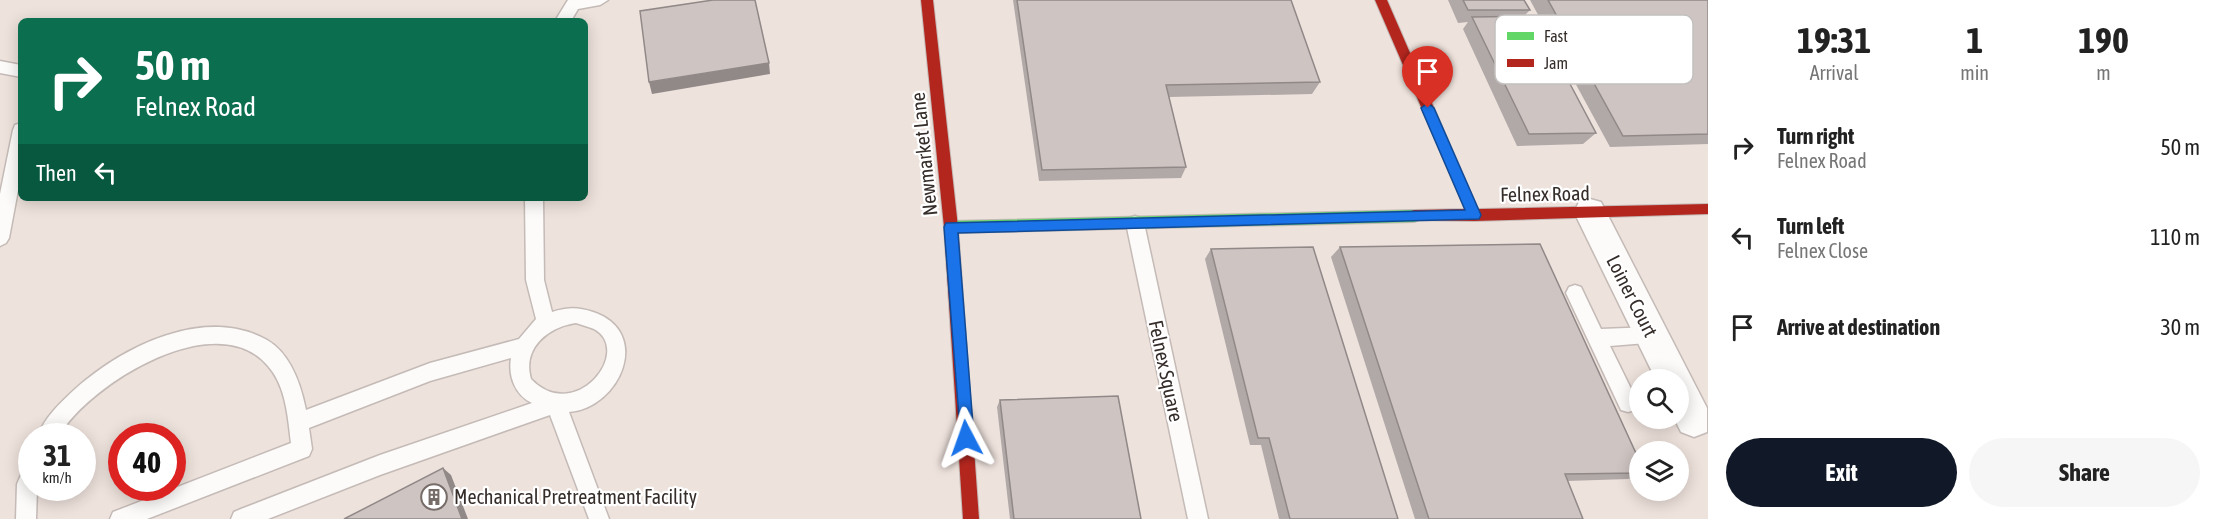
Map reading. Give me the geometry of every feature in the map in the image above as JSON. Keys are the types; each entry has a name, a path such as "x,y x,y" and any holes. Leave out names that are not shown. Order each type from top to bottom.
{"street":[{"name":"Newmarket Lane","path":"927,0 951,227 971,519"},
{"path":"1381,0 1474,215"},
{"name":"Felnex Road","path":"951,227 1708,209"},
{"name":"Loiner Court","path":"1590,212 1668,369"},
{"path":"1689,410 1694,420"}],"lane":[{"path":"565,18 573,4 600,0"},
{"path":"0,67 18,70"},
{"path":"0,238 18,145"},
{"path":"534,201 536,280 546,323"},
{"name":"Felnex Square","path":"1135,223 1198,519"},
{"path":"1575,293 1628,403"},
{"path":"241,519 380,465 556,404 572,403 588,397 602,387 615,367 617,346 612,333 603,323 591,317 576,315 546,323 524,346 520,362 524,383 540,399 556,404"},
{"path":"1596,338 1652,336"},
{"path":"59,423 83,393 137,356 196,338 248,338 275,359 294,397 302,449 120,519"},
{"path":"298,423 430,372 524,346"},
{"path":"556,404 599,519"},
{"path":"26,519 27,501"}],"building":[{"path":"713,0 755,0 769,63 649,82 640,11"},
{"path":"1017,0 1291,0 1320,82 1166,85 1186,167 1042,170"},
{"path":"1463,0 1524,0 1530,10 1468,10"},
{"path":"1548,0 1708,0 1708,134 1623,136 1594,84 1693,84 1693,15 1556,15"},
{"path":"1472,17 1495,17 1495,64"},
{"path":"1505,84 1570,84 1596,133 1529,134"},
{"path":"1540,244 1630,441 1629,473 1565,474 1583,519 1429,519 1340,247"},
{"path":"1313,247 1398,519 1290,519 1269,438 1258,438 1211,249"},
{"path":"1118,396 1141,519 1014,519 1000,400"},
{"name":"Mechanical Pretreatment Facility","path":"443,468 462,519 344,519"}],"traffic: fast":[{"path":"951,227 1414,216"}],"traffic: jam":[{"path":"927,0 951,227 971,519"},
{"path":"1381,0 1474,215"},
{"path":"1414,216 1708,209"}],"place":[{"name":"Mechanical Pretreatment Facility","path":"434,497"}],"route":[{"path":"966,438 951,227 1474,215 1428,108"}]}
